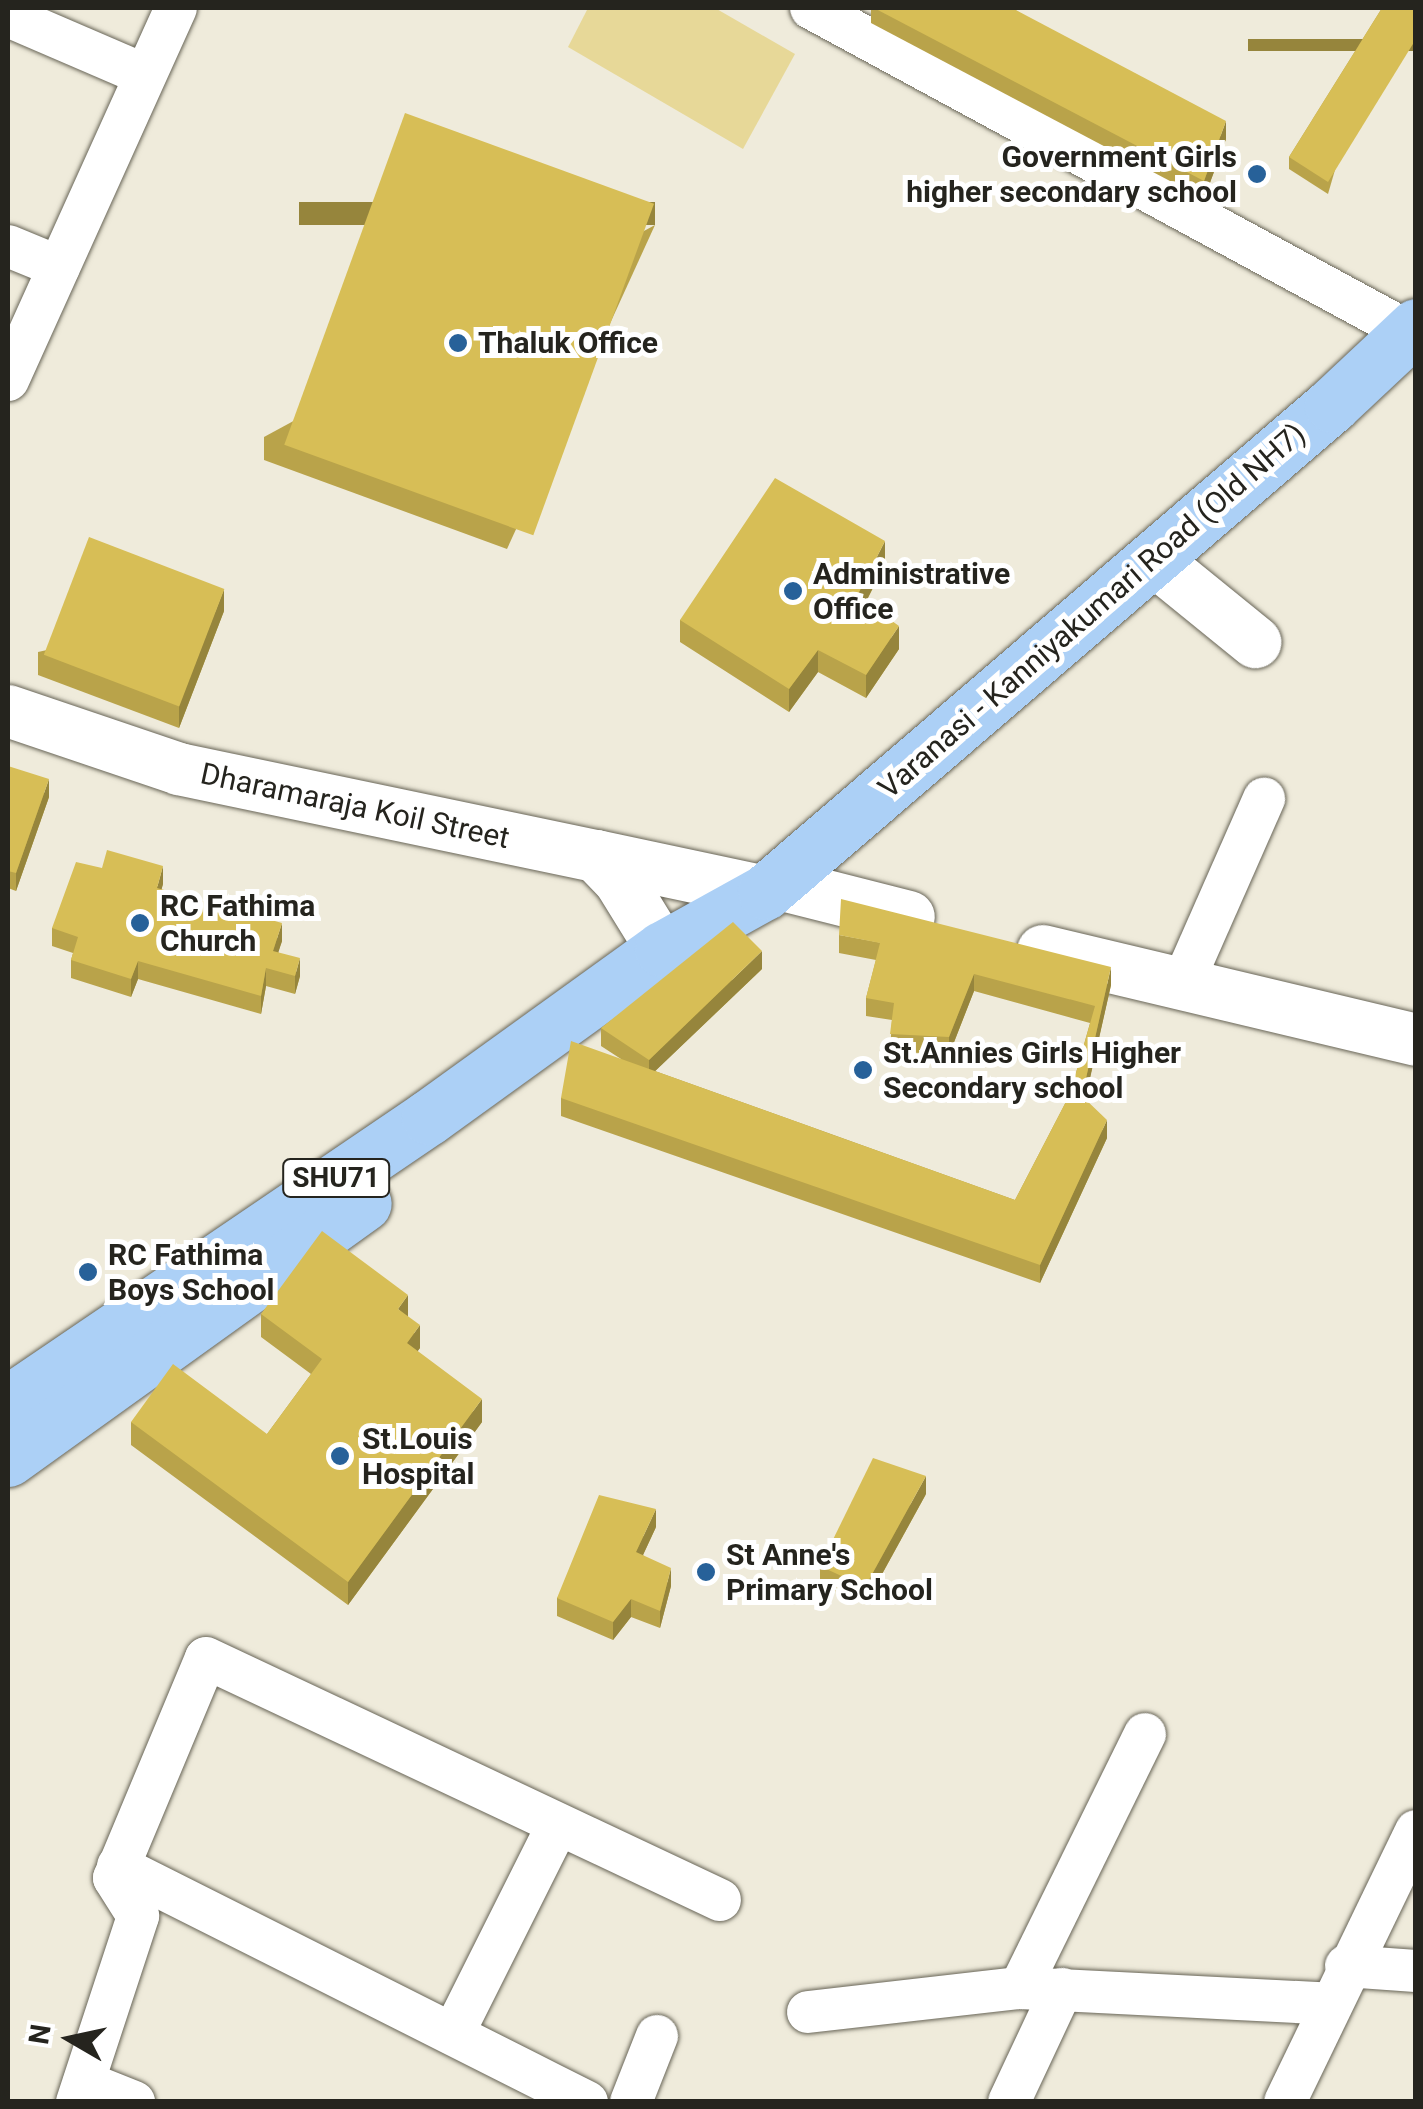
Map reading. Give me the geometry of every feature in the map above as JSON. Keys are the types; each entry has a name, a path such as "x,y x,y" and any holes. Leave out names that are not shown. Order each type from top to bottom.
{"main road":[{"name":"Varanasi - Kanniyakumari Road (Old NH7)","path":"8,1404 197,1296 684,966 1412,329"},
{"name":"Varanasi - Kanniyakumari Road (Old NH7)","path":"379,1171 662,949 770,888"},
{"name":"Varanasi - Kanniyakumari Road (Old NH7)","path":"8,1459 197,1296"}],"street":[{"path":"8,380 176,8"},
{"path":"811,8 1412,329"},
{"path":"8,16 146,75"},
{"path":"8,246 58,267"},
{"path":"1153,559 1254,642"},
{"name":"Dharamaraja Koil Street","path":"8,711 179,769 770,888 1416,1040"},
{"path":"1182,986 1264,799"},
{"path":"596,856 620,880 662,949"},
{"path":"134,2102 80,2092 138,1916 114,1878 206,1658 556,1828 720,1900"},
{"path":"1009,2102 1041,1989 1145,1734"},
{"path":"452,2034 556,1828"},
{"path":"1284,2102 1416,1831"},
{"path":"118,1866 587,2102"},
{"path":"808,2012 1041,1989 1338,1985 1416,1971"},
{"path":"631,2102 658,2036"}],"shaded area":[{"path":"588,8 715,8 795,54 743,149 568,47"}],"building":[{"path":"874,8 1012,8 1226,121 1204,181"},
{"path":"1382,8 1416,8 1416,39 1328,182 1289,157"},
{"name":"Thaluk Office","path":"405,113 654,204 533,535 284,445"},
{"name":"Administrative Office","path":"775,478 885,541 857,596 899,626 866,675 818,650 789,689 680,620"},
{"path":"89,537 224,589 179,707 44,655"},
{"path":"8,766 49,779 16,873 8,871"},
{"name":"RC Fathima Church","path":"107,850 163,866 157,888 282,923 273,951 300,958 295,976 266,968 261,996 138,961 131,979 71,960 78,937 52,928 76,862 102,868"},
{"path":"841,899 1111,967 1082,1096 1107,1120 1040,1265 561,1098 571,1041 1015,1200 1070,1094 1095,1006 974,974 949,1037 890,1034 894,1003 866,998 880,943 839,935"},
{"path":"733,922 762,951 649,1060 601,1028"},
{"path":"322,1231 408,1295 398,1309 420,1325 407,1343 482,1399 348,1582 131,1422 173,1364 267,1434 322,1359 261,1314"},
{"path":"873,1458 926,1476 865,1587 820,1566"},
{"path":"599,1495 656,1509 636,1552 671,1568 660,1611 631,1599 613,1622 557,1598"}],"place":[{"name":"Government Girls higher secondary school","path":"1257,174"},
{"name":"Thaluk Office","path":"458,343"},
{"name":"Administrative Office","path":"793,591"},
{"name":"RC Fathima Church","path":"140,923"},
{"name":"St.Annies Girls Higher Secondary school","path":"863,1070"},
{"name":"RC Fathima Boys School","path":"88,1272"},
{"name":"St.Louis Hospital","path":"340,1456"},
{"name":"St Anne's Primary School","path":"706,1572"}]}
